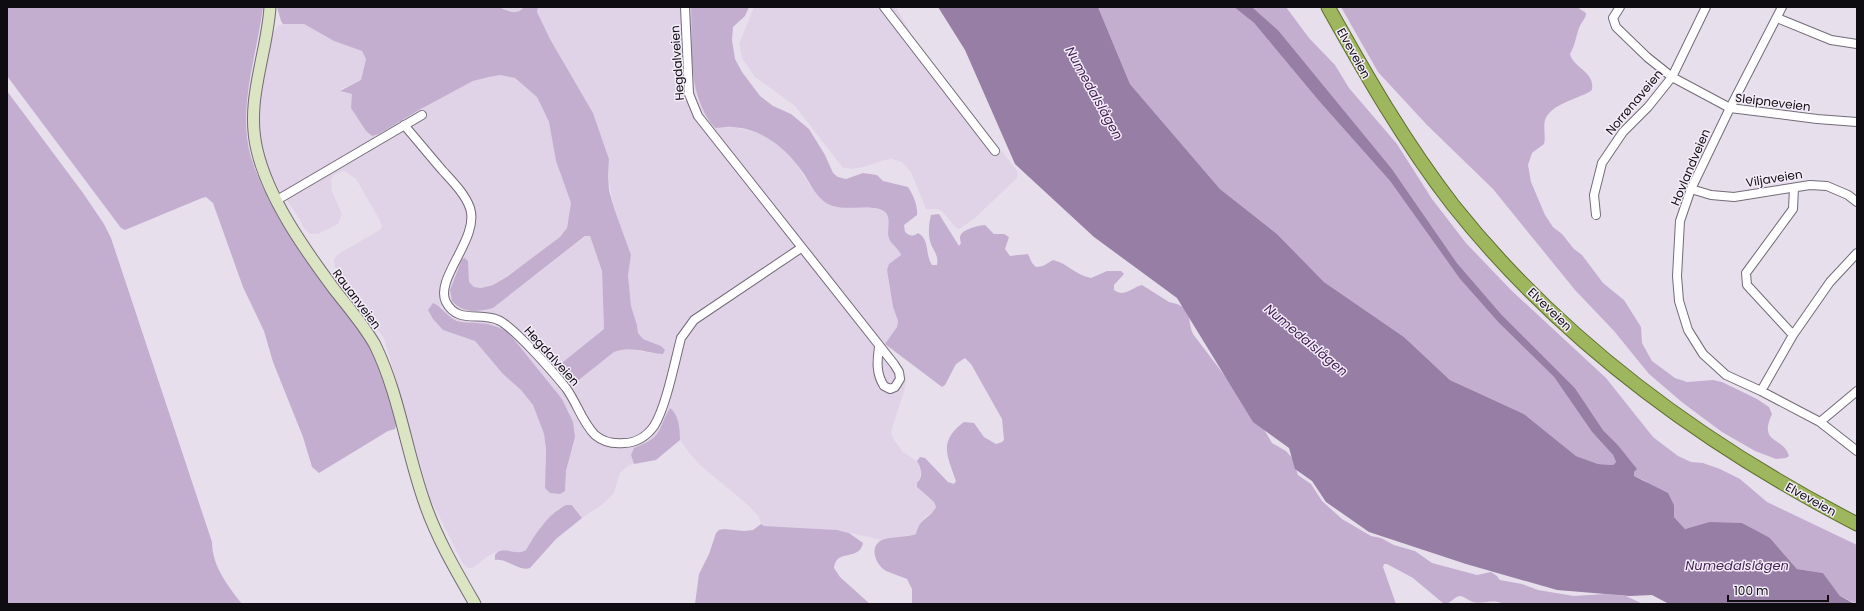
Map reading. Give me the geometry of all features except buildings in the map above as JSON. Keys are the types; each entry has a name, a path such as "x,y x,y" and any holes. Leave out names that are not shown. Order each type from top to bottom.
{"highway":[{"name":"Elveveien","path":"1328,7 1386,108 1428,171 1454,206 1521,282 1578,336 1663,405 1741,459 1857,524"}],"main road":[{"name":"Rauanveien","path":"270,7 254,96 253,118 259,157 268,182 277,200 311,259 368,334 376,347 394,394 421,492 431,520 475,604"}],"street":[{"name":"Hegdalveien","path":"685,7 689,94 693,106 703,122 899,372 900,379 895,387 890,389 884,386 879,377 877,360 879,347"},
{"path":"884,7 995,151"},
{"name":"Sleipneveien","path":"1620,7 1613,18 1616,27 1646,57 1672,77 1730,108 1817,119 1857,122"},
{"name":"Norrønaveien","path":"1596,215 1594,195 1602,163 1623,132 1648,107 1672,77 1706,7"},
{"name":"Hovlandveien","path":"1782,7 1730,108 1691,189 1680,221 1677,276 1679,301 1688,330 1703,354 1726,375 1762,391 1820,422 1857,451"},
{"path":"1777,18 1831,40 1857,44"},
{"path":"277,200 422,115"},
{"name":"Hegdalveien","path":"404,125 461,192 470,208 472,218 471,226 466,241 446,284 444,297 447,304 459,315 497,319 511,328 566,388 573,397 587,425 603,441 612,443 628,443 645,436 654,426 660,414 681,338 687,328 694,320 801,248"},
{"name":"Viljaveien","path":"1691,189 1711,195 1734,196 1794,188 1810,184 1827,186 1848,195 1857,202"},
{"path":"1793,335 1747,285 1746,273 1793,209 1794,188"},
{"path":"1762,391 1793,335 1830,282 1857,253"},
{"path":"1820,422 1857,391"}],"shaded area":[{"path":"7,7 263,7 247,101 247,139 251,157 266,194 308,264 368,342 383,376 396,419 395,429 388,431 319,473 312,467 303,437 273,362 264,331 243,287 213,203 206,197 202,198 125,230 121,228 7,76"},
{"path":"277,7 499,7 515,12 524,7 538,7 537,12 550,39 593,113 609,159 609,190 631,255 628,275 631,306 638,333 643,339 661,346 665,350 663,354 632,349 620,350 614,352 575,383 572,383 566,379 562,374 558,366 604,329 602,271 590,236 585,236 493,308 471,311 461,308 452,301 450,290 462,259 465,258 468,261 469,282 474,287 481,288 493,285 508,276 560,237 567,228 571,203 556,161 549,122 537,97 515,78 500,75 489,77 473,81 419,110 379,134 372,136 366,131 351,108 352,94 340,91 361,80 366,59 362,51 334,41 304,24 283,24"},
{"path":"499,7 524,7 521,11 516,13"},
{"path":"538,7 691,7 693,57 697,99 709,121 715,128 732,127 761,134 777,143 795,162 811,187 838,207 875,208 885,212 889,217 888,228 893,245 900,251 901,255 889,264 887,270 893,307 898,321 897,327 885,344 903,370 906,378 905,388 891,432 894,440 903,452 917,461 921,472 917,487 934,502 936,507 933,512 925,517 917,528 916,534 882,540 837,530 764,526 761,524 759,517 748,505 700,465 691,455 680,440 680,433 667,414 661,430 654,438 634,449 631,455 634,464 628,466 620,473 614,493 603,504 582,518 573,505 566,505 558,509 543,524 526,550 522,553 501,550 488,556 473,568 467,568 462,562 429,496 384,338 344,285 335,267 334,259 338,254 380,230 382,226 379,219 356,179 344,171 336,174 331,179 332,191 342,214 338,224 318,234 310,234 304,228 297,215 278,188 267,165 260,133 259,100 271,41 278,26 283,24 304,24 334,41 362,51 366,59 361,80 341,89 341,92 352,94 355,115 361,121 366,131 372,136 379,134 419,110 473,81 500,75 515,78 537,97 549,122 556,161 571,203 567,228 560,237 535,257 493,285 481,288 474,287 469,282 468,261 462,259 450,290 452,301 462,310 483,311 493,308 586,236 590,236 602,271 604,329 558,366 567,381 575,383 614,352 621,349 631,348 643,352 663,354 661,346 643,339 638,333 631,306 628,275 631,255 614,208 608,176 609,159 593,113 550,39 537,12","holes":["441,306 451,318 459,322 499,326 508,332 575,437 566,471 565,490 545,466 546,449 544,434 533,405 521,390 503,374 475,341 443,330 433,319"]},
{"path":"691,7 749,7 745,16 733,27 732,40 735,59 742,72 760,96 773,106 791,114 809,129 825,155 833,173 838,177 846,179 863,173 877,175 883,181 908,187 916,204 917,215 904,225 905,232 911,236 918,233 922,236 926,243 932,265 937,265 937,261 929,238 930,221 931,215 939,214 959,246 961,243 960,237 962,233 966,230 985,225 994,234 1004,234 1009,237 1005,249 1010,256 1028,254 1032,263 1036,267 1043,266 1053,260 1085,277 1091,278 1107,271 1121,271 1124,274 1114,285 1114,290 1122,293 1142,285 1169,302 1187,309 1193,334 1259,421 1272,443 1286,451 1293,459 1298,475 1311,484 1322,501 1342,519 1371,536 1381,538 1394,545 1415,551 1432,563 1477,575 1491,572 1500,580 1522,584 1538,590 1574,596 1605,594 1626,596 1643,604 1476,603 1459,596 1449,603 1444,604 1413,578 1387,564 1384,564 1383,567 1396,604 912,604 912,589 907,579 886,571 879,565 875,556 875,547 882,540 916,534 922,521 936,507 934,502 917,487 917,483 921,478 921,469 917,461 920,457 925,458 948,482 954,484 956,481 947,449 948,442 956,429 964,422 974,423 984,437 996,444 1004,440 1002,419 971,364 965,358 956,364 945,385 942,387 885,344 897,327 898,321 893,307 887,270 889,264 901,255 899,250 891,243 889,238 889,221 885,212 880,209 866,207 842,208 828,204 817,194 790,156 773,142 764,136 744,129 731,127 715,128 699,101 695,86 692,54"},
{"path":"754,7 896,7 911,34 1015,168 1018,173 1017,178 974,219 959,229 956,228 942,211 938,209 926,209 911,172 902,162 892,159 884,160 864,167 852,169 843,168 795,106 755,77 742,58 739,44"},
{"path":"1098,7 1234,7 1254,23 1319,101 1390,181 1460,279 1499,323 1554,377 1592,432 1613,455 1616,462 1613,465 1598,464 1576,456 1524,414 1450,380 1404,337 1324,282 1277,234 1220,189 1130,84"},
{"path":"1252,7 1286,7 1309,38 1335,65 1349,88 1397,144 1432,199 1466,243 1511,290 1606,378 1653,437 1678,456 1691,462 1703,463 1720,469 1740,479 1767,502 1857,545 1857,604 1840,596 1823,573 1797,569 1770,538 1709,522 1685,529 1674,517 1674,505 1645,481 1634,476 1634,472 1617,444 1603,430 1575,388 1501,314 1457,263 1392,169 1278,30"},
{"path":"1341,7 1577,7 1586,13 1570,54 1572,59 1590,78 1592,90 1559,105 1548,114 1544,123 1544,144 1532,153 1528,165 1531,182 1545,215 1553,227 1562,234 1574,249 1582,255 1603,283 1624,300 1641,327 1642,343 1652,361 1675,378 1687,382 1713,380 1722,382 1757,399 1769,407 1772,414 1768,424 1770,435 1782,445 1789,456 1786,458 1776,459 1755,451 1722,432 1683,403 1649,374 1614,331 1575,290 1493,189 1427,125 1378,72"},
{"path":"7,91 83,193 104,224 111,238 212,542 215,559 226,583 242,604 7,604"},
{"path":"433,303 457,321 488,324 508,332 562,399 573,422 575,437 566,471 565,491 560,494 550,493 545,488 546,449 544,434 533,405 521,390 503,374 475,341 443,330 433,319 428,310"},
{"path":"670,408 677,418 680,440 656,460 634,464 631,455 634,448 644,444 655,436"},
{"path":"566,505 572,505 582,518 556,539 530,568 526,569 504,561 495,560 495,555 501,551 522,552 526,550 538,531 548,519"},
{"path":"761,524 764,526 837,530 849,533 863,543 861,549 857,552 839,558 834,568 840,577 870,604 695,604 699,574 709,554 716,533 719,530 724,529 744,531 753,530"}],"water":[{"name":"Numedalslågen","path":"938,7 1098,7 1130,84 1220,189 1277,234 1324,282 1404,337 1450,380 1524,414 1576,456 1598,464 1613,465 1616,462 1613,455 1592,432 1554,377 1499,323 1460,279 1390,181 1319,101 1254,23 1234,7 1252,7 1278,30 1392,169 1457,263 1501,314 1575,388 1603,430 1617,444 1637,469 1634,472 1634,476 1668,493 1674,505 1674,517 1685,529 1709,522 1742,523 1770,538 1797,569 1823,573 1840,596 1855,604 1669,604 1652,595 1630,596 1557,590 1466,564 1369,532 1326,502 1312,481 1295,469 1289,448 1253,422 1177,298 1094,237 1015,164 965,50"}]}
